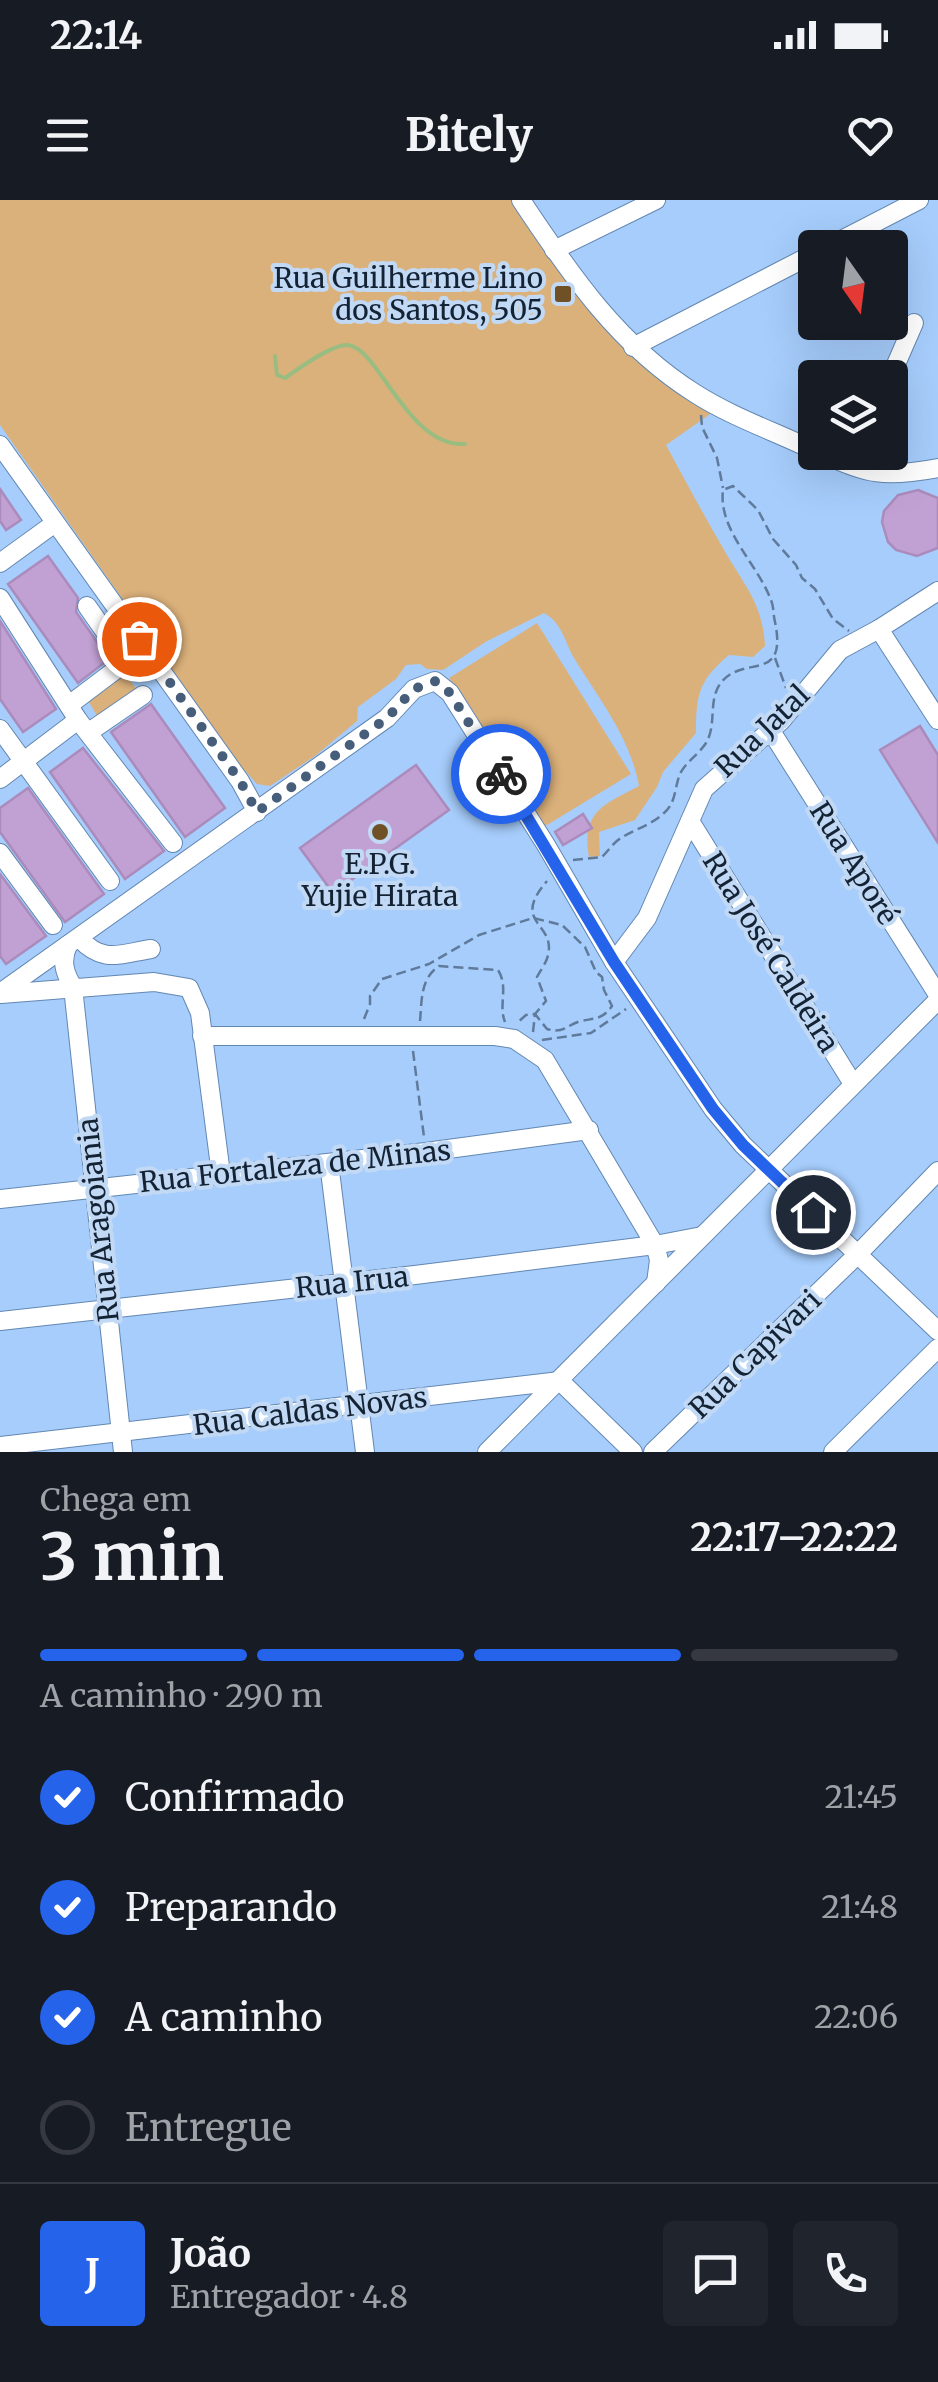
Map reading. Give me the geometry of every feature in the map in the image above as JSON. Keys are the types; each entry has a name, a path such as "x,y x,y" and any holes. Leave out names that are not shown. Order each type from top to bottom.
{"street":[{"path":"520,200 578,286 632,347 708,401 798,443"},
{"path":"554,250 656,200"},
{"path":"861,230 919,200"},
{"path":"632,347 798,262"},
{"path":"898,360 914,323"},
{"path":"0,444 240,781 257,812"},
{"path":"868,470 873,474 901,475 938,468"},
{"path":"0,563 56,523"},
{"name":"Rua Jatal","path":"614,962 647,918 711,781 771,731 826,666 854,640 879,629 938,591"},
{"path":"0,598 79,719 174,843"},
{"path":"0,779 79,719 126,662 87,606"},
{"path":"879,629 938,720"},
{"path":"0,993 387,718 414,689 436,681 450,693 614,962 713,1109 768,1170 938,1331"},
{"path":"79,719 143,696"},
{"path":"0,729 110,881"},
{"name":"Rua Aporé","path":"771,731 938,997"},
{"name":"Rua José Caldeira","path":"690,821 852,1084"},
{"path":"0,854 53,925"},
{"path":"73,941 102,956 152,949"},
{"name":"Rua Aragoiania","path":"73,941 63,957 64,968 73,988 122,1442"},
{"path":"0,993 154,982 190,988 196,998 221,1174"},
{"path":"491,1451 938,997"},
{"path":"202,1036 495,1036 530,1047 546,1060 656,1245 656,1283"},
{"name":"Rua Fortaleza de Minas","path":"0,1200 589,1130"},
{"path":"328,1163 365,1452"},
{"name":"Rua Capivari","path":"654,1452 938,1171"},
{"name":"Rua Irua","path":"0,1321 346,1283 702,1236"},
{"path":"833,1452 938,1348"},
{"path":"560,1380 633,1452"},
{"name":"Rua Caldas Novas","path":"0,1446 122,1442 560,1380"},
{"path":"510,1387 524,1396 529,1412"}],"path":[{"path":"438,966 498,970 504,986 504,1020 512,1024 535,1014 546,1001 537,977 549,954 547,938 530,908 534,897 560,868 579,858 602,857 616,842 666,812 680,774 712,730 716,692 721,682 774,657 779,642 773,603 732,530 722,504 717,458 702,428 701,415 708,401"},
{"path":"723,490 733,486 758,510 802,578 854,640"},
{"path":"774,657 793,707"},
{"path":"358,1035 369,1010 370,996 382,979 429,964 479,934 533,918 562,925 585,947 596,972 602,976 612,1006 604,1016 594,1021 582,1020 562,1032 547,1029 535,1014"},
{"path":"426,1152 414,1035 426,979 444,955"},
{"path":"535,1042 591,1034 640,1000"},
{"path":"532,1028 535,1014"}],"shaded area":[{"path":"0,200 511,200 559,271 613,337 656,374 716,410 666,445 751,594 765,646 753,657 729,655 711,672 701,689 696,733 663,772 635,820 599,832 600,856 589,857 588,830 605,805 639,786 635,768 612,719 559,627 544,613 487,641 443,670 406,665 396,679 358,707 357,721 315,756 270,786 257,784 237,762 0,425"},
{"path":"537,623 631,774 542,828 449,678"},
{"path":"125,673 139,693 99,719 87,699"}],"building":[{"path":"0,489 21,520 6,530 0,521"},
{"path":"918,490 938,498 938,548 917,556 896,550 888,542 882,522 884,511 898,495"},
{"path":"48,556 78,598 76,612 109,659 78,683 8,584"},
{"path":"0,621 56,709 23,732 0,699"},
{"path":"151,704 225,808 185,837 111,732"},
{"path":"920,726 938,755 938,843 880,750"},
{"path":"83,748 164,851 125,879 50,772"},
{"path":"416,765 449,810 333,893 300,848"},
{"path":"28,788 104,894 65,922 0,832 0,808"},
{"path":"583,814 592,828 563,845 555,832"},
{"path":"0,874 46,936 6,964 0,956"}],"waterway":[{"path":"275,356 277,375 285,378 342,345 360,350 427,431 445,441 465,444"}],"way so far":[{"path":"139,639 240,781 257,812 387,718 414,689 436,681 450,693 501,774"}],"place":[{"name":"Rua Guilherme Lino dos Santos, 505","path":"563,294"},
{"name":"E.P.G. Yujie Hirata","path":"380,832"}],"route":[{"path":"501,774 614,962 713,1109 743,1145 813,1212"}]}
